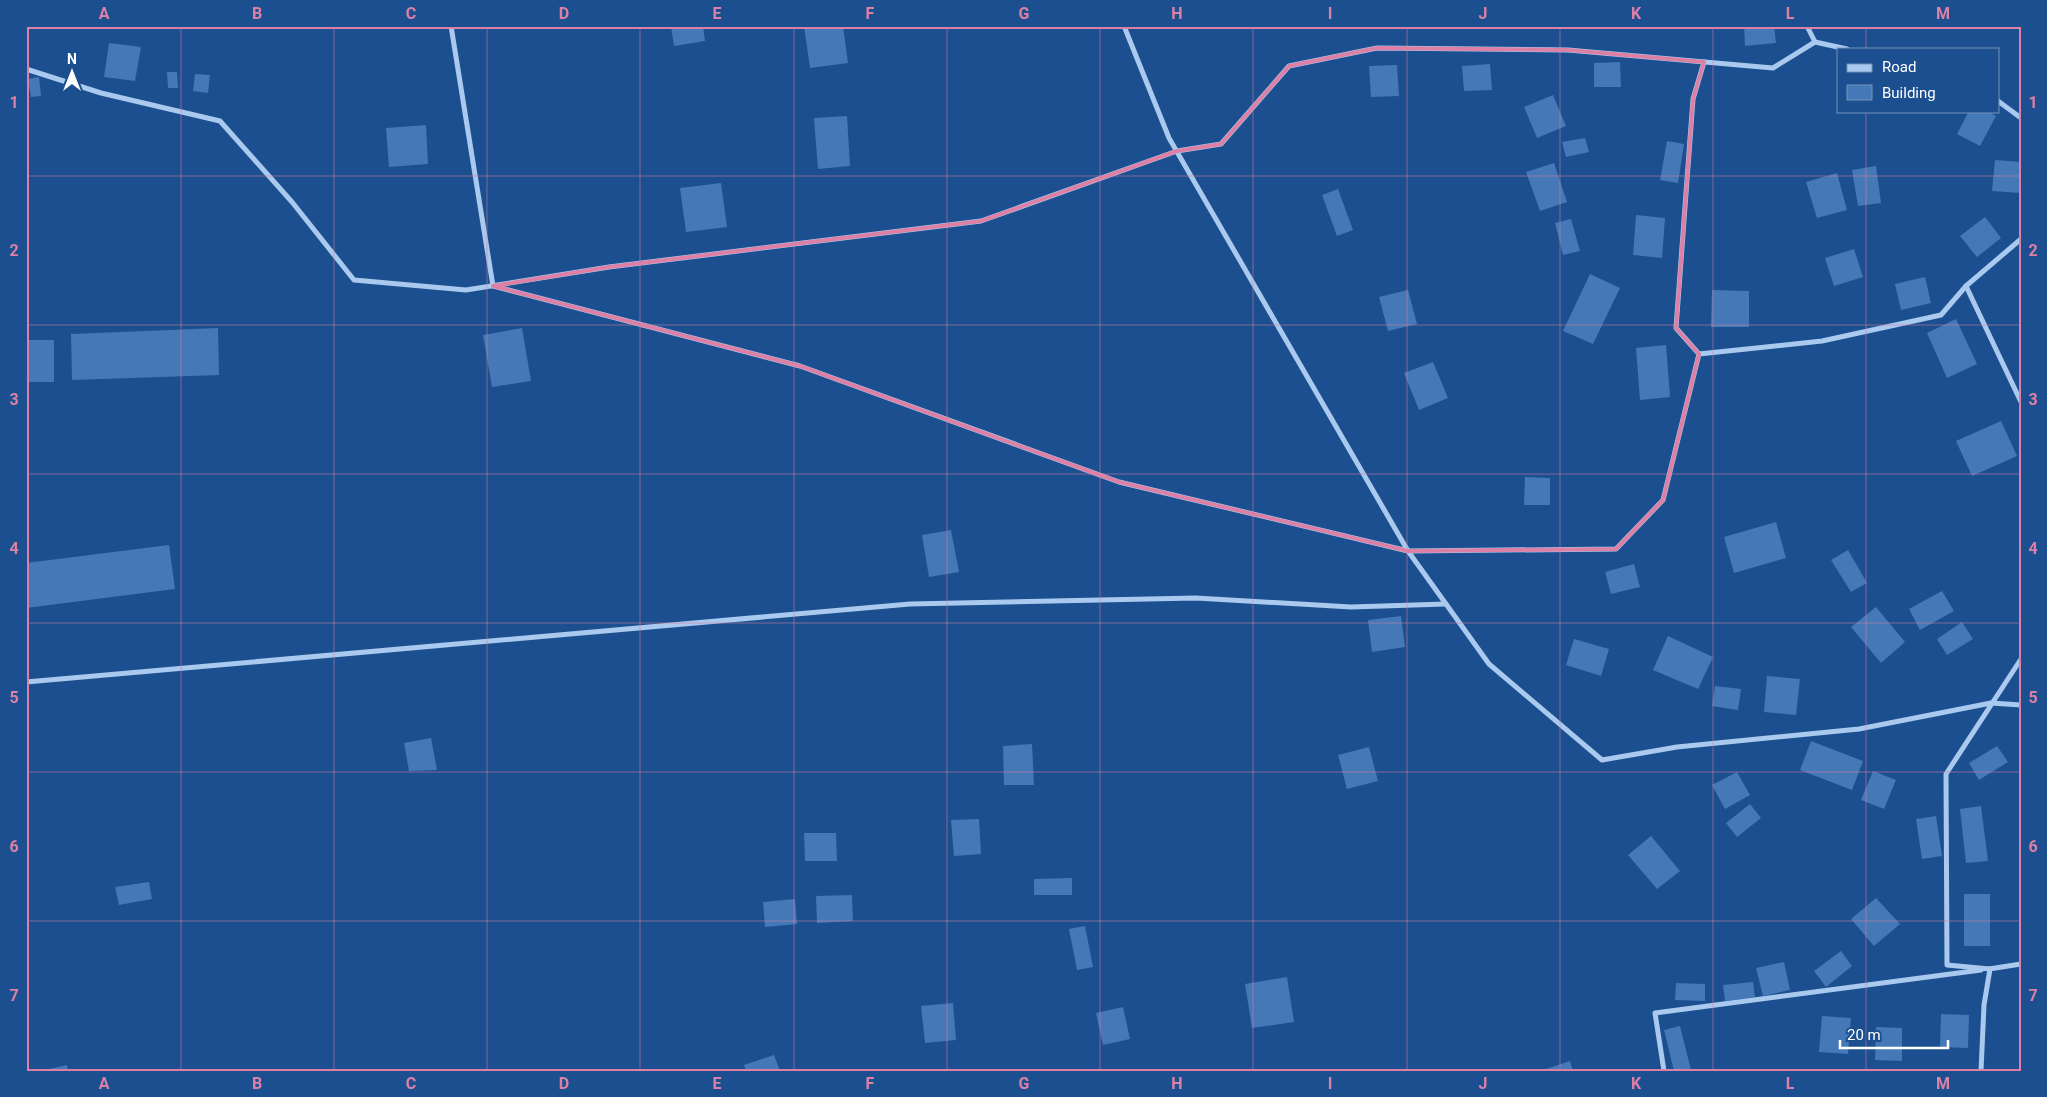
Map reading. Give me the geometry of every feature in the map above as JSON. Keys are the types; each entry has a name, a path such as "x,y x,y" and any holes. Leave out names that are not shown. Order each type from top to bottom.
{"street":[{"path":"451,26 493,286"},
{"path":"1124,26 1169,138 1408,552 1489,664 1602,760 1677,747 1859,729 1991,704 2021,705"},
{"path":"1807,26 1815,42"},
{"path":"26,69 101,93 220,120 292,202 354,280 466,290 608,267 982,221 1177,151 1221,144 1289,66 1377,48 1568,50 1773,68 1815,42 1842,48"},
{"path":"1699,354 1676,328 1693,99 1704,62"},
{"path":"2000,102 2021,118"},
{"path":"1699,354 1822,341 1941,315 1966,286 2021,239"},
{"path":"493,286 800,366 1119,482 1408,552 1616,549 1663,500 1699,354"},
{"path":"1966,286 2021,402"},
{"path":"26,682 910,604 1196,598 1351,607 1446,604"},
{"path":"1990,969 1947,965 1946,774 2021,659"},
{"path":"1664,1071 1655,1013 2021,964"},
{"path":"1981,1071 1984,1005 1990,969"}],"highlighted area":[{"path":"1377,48 1568,50 1704,62 1693,99 1676,328 1699,354 1663,500 1616,549 1408,551 1119,482 800,366 493,286 609,267 981,221 1177,151 1221,144 1289,66"}],"building":[{"path":"671,26 703,26 705,41 674,46"},
{"path":"804,26 843,26 848,63 810,68"},
{"path":"1744,26 1774,26 1776,43 1745,46"},
{"path":"109,43 141,47 135,81 104,77"},
{"path":"1620,62 1621,87 1594,87 1594,63"},
{"path":"1490,64 1492,90 1464,91 1462,66"},
{"path":"1397,65 1399,96 1371,97 1369,66"},
{"path":"167,72 177,72 178,88 168,88"},
{"path":"195,74 210,75 208,93 193,91"},
{"path":"39,77 41,96 31,97 28,79"},
{"path":"1553,95 1566,126 1537,138 1524,107"},
{"path":"1968,112 1989,112 1996,116 1980,146 1957,134"},
{"path":"847,116 850,166 818,169 814,118"},
{"path":"426,125 428,164 389,167 386,128"},
{"path":"1585,138 1589,152 1566,157 1562,142"},
{"path":"1667,141 1684,144 1678,183 1660,180"},
{"path":"1995,160 2021,162 2021,193 1992,191"},
{"path":"1554,163 1567,202 1540,211 1526,172"},
{"path":"1876,166 1881,203 1858,206 1852,170"},
{"path":"1837,173 1847,210 1817,218 1806,182"},
{"path":"721,183 727,227 686,232 680,188"},
{"path":"1338,189 1353,230 1337,236 1322,195"},
{"path":"1636,215 1665,218 1662,258 1633,255"},
{"path":"1985,217 2001,238 1977,257 1960,236"},
{"path":"1571,219 1580,251 1563,255 1555,223"},
{"path":"1854,249 1863,277 1834,286 1825,258"},
{"path":"1590,274 1620,288 1593,344 1563,331"},
{"path":"1925,277 1931,303 1901,310 1895,284"},
{"path":"1408,290 1417,324 1388,331 1379,297"},
{"path":"1712,290 1749,291 1749,327 1711,327"},
{"path":"1956,319 1977,364 1947,378 1927,333"},
{"path":"218,328 219,375 72,380 71,334"},
{"path":"522,328 531,381 492,387 483,335"},
{"path":"26,340 54,340 54,382 26,382"},
{"path":"1666,345 1670,397 1640,400 1636,348"},
{"path":"1433,362 1448,398 1419,410 1404,373"},
{"path":"2001,421 2017,456 1972,476 1956,441"},
{"path":"1525,477 1550,478 1550,505 1524,505"},
{"path":"1776,522 1786,558 1734,573 1724,537"},
{"path":"951,530 959,572 929,577 922,535"},
{"path":"169,545 175,589 26,608 26,563"},
{"path":"1848,550 1867,583 1851,592 1831,560"},
{"path":"1634,564 1640,587 1611,594 1605,572"},
{"path":"1942,591 1954,611 1920,630 1909,609"},
{"path":"1876,607 1905,642 1881,663 1851,627"},
{"path":"1401,616 1405,647 1372,652 1368,620"},
{"path":"1962,622 1973,639 1947,655 1937,639"},
{"path":"1668,636 1713,657 1698,689 1653,670"},
{"path":"1574,639 1609,649 1601,676 1566,665"},
{"path":"1767,676 1800,679 1796,715 1764,712"},
{"path":"1715,686 1741,689 1738,710 1712,706"},
{"path":"431,738 437,770 409,771 404,743"},
{"path":"1811,741 1863,761 1852,790 1800,770"},
{"path":"1032,744 1034,785 1004,785 1003,746"},
{"path":"1997,746 2008,762 1979,780 1969,763"},
{"path":"1369,747 1378,781 1347,789 1338,755"},
{"path":"1873,771 1896,780 1884,809 1861,800"},
{"path":"1737,772 1750,795 1725,809 1712,785"},
{"path":"1750,804 1761,818 1737,837 1726,823"},
{"path":"1981,806 1988,861 1966,863 1960,809"},
{"path":"1936,816 1942,856 1922,859 1916,819"},
{"path":"979,819 981,854 954,856 951,820"},
{"path":"804,833 836,833 837,861 805,861"},
{"path":"1651,836 1680,871 1657,889 1628,855"},
{"path":"1072,878 1072,895 1034,895 1034,879"},
{"path":"149,882 152,899 119,905 115,887"},
{"path":"1964,894 1990,894 1990,946 1964,946"},
{"path":"852,895 853,921 817,923 816,896"},
{"path":"1876,898 1900,924 1874,946 1851,919"},
{"path":"795,899 797,924 765,927 763,902"},
{"path":"1085,926 1093,967 1077,970 1069,929"},
{"path":"1841,951 1852,966 1826,987 1814,971"},
{"path":"1784,962 1790,990 1763,996 1756,968"},
{"path":"1287,977 1294,1022 1252,1028 1245,984"},
{"path":"1753,982 1755,997 1725,1001 1723,985"},
{"path":"1676,983 1705,984 1705,1001 1675,1000"},
{"path":"953,1003 956,1040 925,1043 921,1006"},
{"path":"1123,1007 1130,1039 1103,1045 1096,1013"},
{"path":"1941,1014 1969,1015 1968,1048 1940,1047"},
{"path":"1822,1016 1851,1018 1848,1054 1819,1052"},
{"path":"1680,1026 1690,1071 1674,1071 1664,1030"},
{"path":"1876,1027 1902,1028 1902,1061 1875,1060"},
{"path":"774,1055 780,1071 746,1071 744,1065"},
{"path":"1570,1061 1573,1071 1546,1071 1546,1069"},
{"path":"67,1065 68,1071 45,1071 45,1070"}]}
